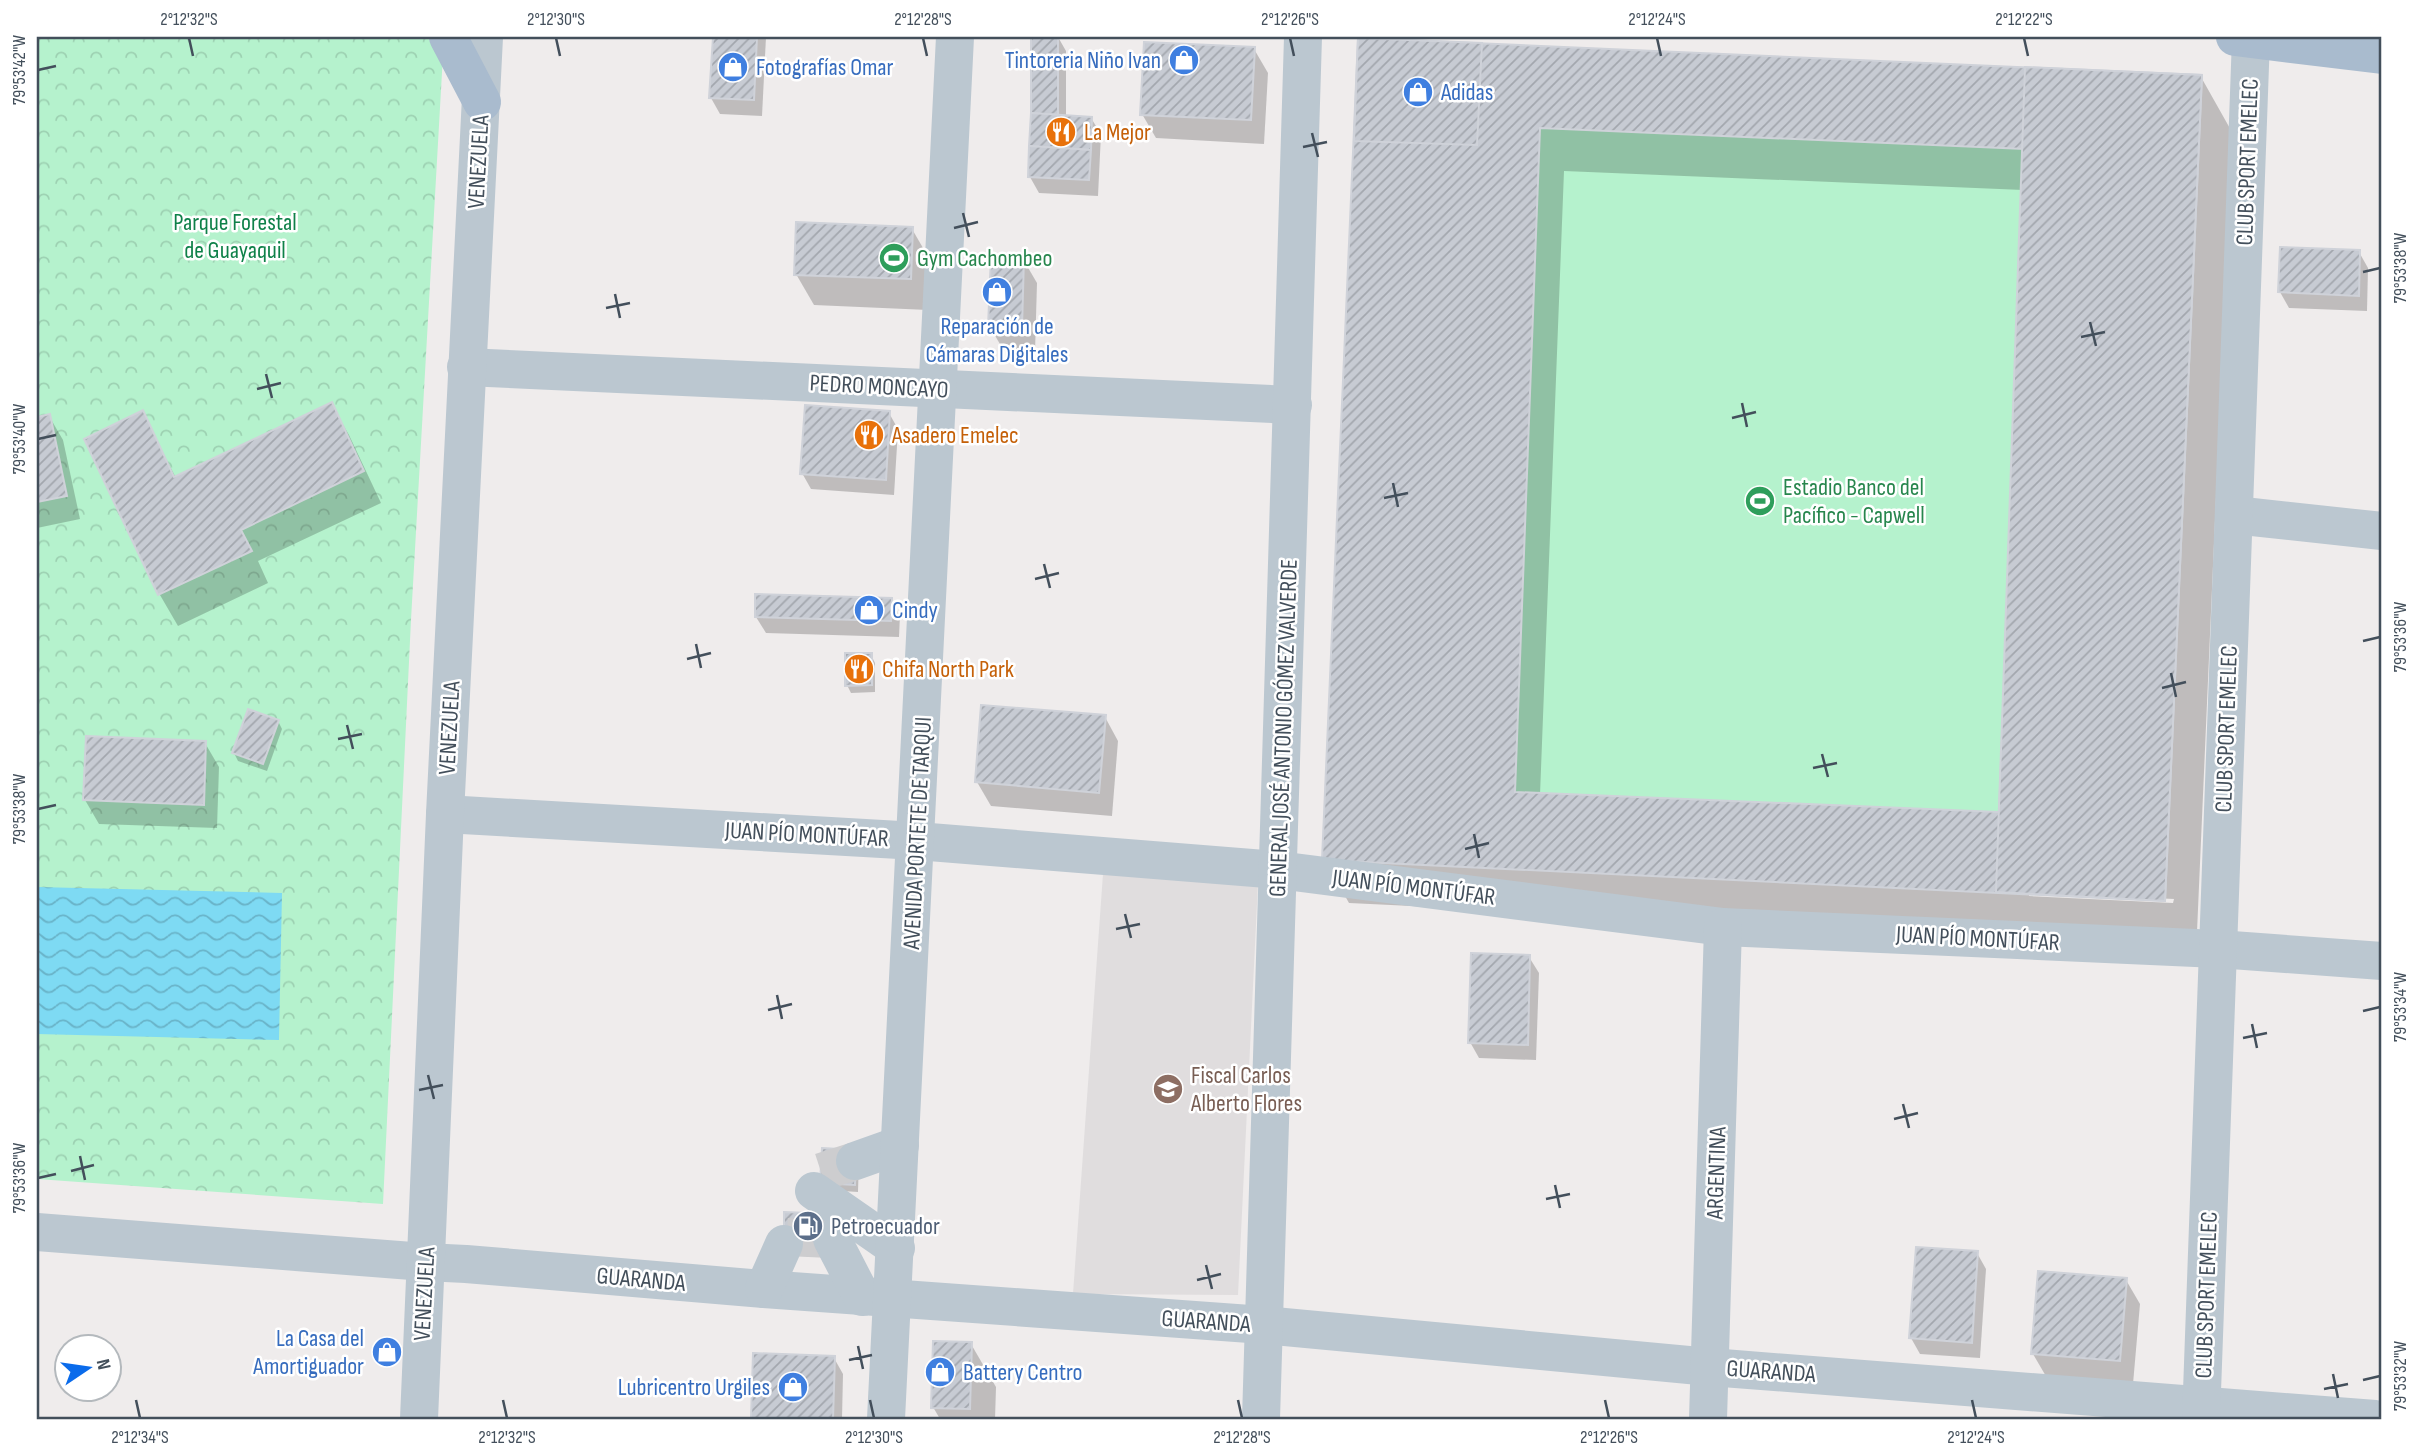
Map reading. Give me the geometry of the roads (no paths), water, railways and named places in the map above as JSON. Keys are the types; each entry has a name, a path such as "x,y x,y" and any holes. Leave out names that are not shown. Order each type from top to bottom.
{"main road":[{"path":"448,37 482,102"},
{"path":"2243,38 2382,55"}],"street":[{"name":"VENEZUELA","path":"419,1419 445,814 484,37"},
{"name":"AVENIDA PORTETE DE TARQUI","path":"886,1419 877,1298 895,1248 955,37"},
{"name":"GENERAL JOSÉ ANTONIO GÓMEZ VALVERDE","path":"1262,1419 1303,37"},
{"name":"CLUB SPORT EMELEC","path":"2202,1412 2234,514 2243,38"},
{"name":"PEDRO MONCAYO","path":"466,368 1293,405"},
{"path":"2234,514 2382,531"},
{"name":"JUAN PÍO MONTÚFAR","path":"445,814 916,841 1278,870 1723,927 2218,950 2382,961"},
{"name":"ARGENTINA","path":"1709,1419 1723,927"},
{"path":"764,1289 815,1196 900,1145"},
{"path":"815,1196 895,1248"},
{"name":"GUARANDA","path":"37,1232 877,1298 1264,1325 2202,1412 2375,1419"},
{"path":"832,1239 877,1298"}],"water":[{"path":"37,887 282,893 279,1040 37,1034"}],"tunnel":[{"path":"821,1172 855,1161"},
{"path":"787,1237 832,1239"}],"place":[{"name":"Tintoreria Niño Ivan","path":"1184,60"},
{"name":"Fotografías Omar","path":"733,67"},
{"name":"Adidas","path":"1418,92"},
{"name":"La Mejor","path":"1061,132"},
{"name":"Gym Cachombeo","path":"894,258"},
{"name":"Reparación de Cámaras Digitales","path":"997,292"},
{"name":"Asadero Emelec","path":"869,435"},
{"name":"Estadio Banco del Pacífico - Capwell","path":"1760,501"},
{"name":"Cindy","path":"869,610"},
{"name":"Chifa North Park","path":"859,669"},
{"name":"Fiscal Carlos Alberto Flores","path":"1168,1089"},
{"name":"Petroecuador","path":"808,1226"},
{"name":"La Casa del Amortiguador","path":"387,1352"},
{"name":"Battery Centro","path":"940,1372"},
{"name":"Lubricentro Urgiles","path":"793,1387"}],"park label":[{"name":"Parque Forestal de Guayaquil","path":"235,236"}]}
